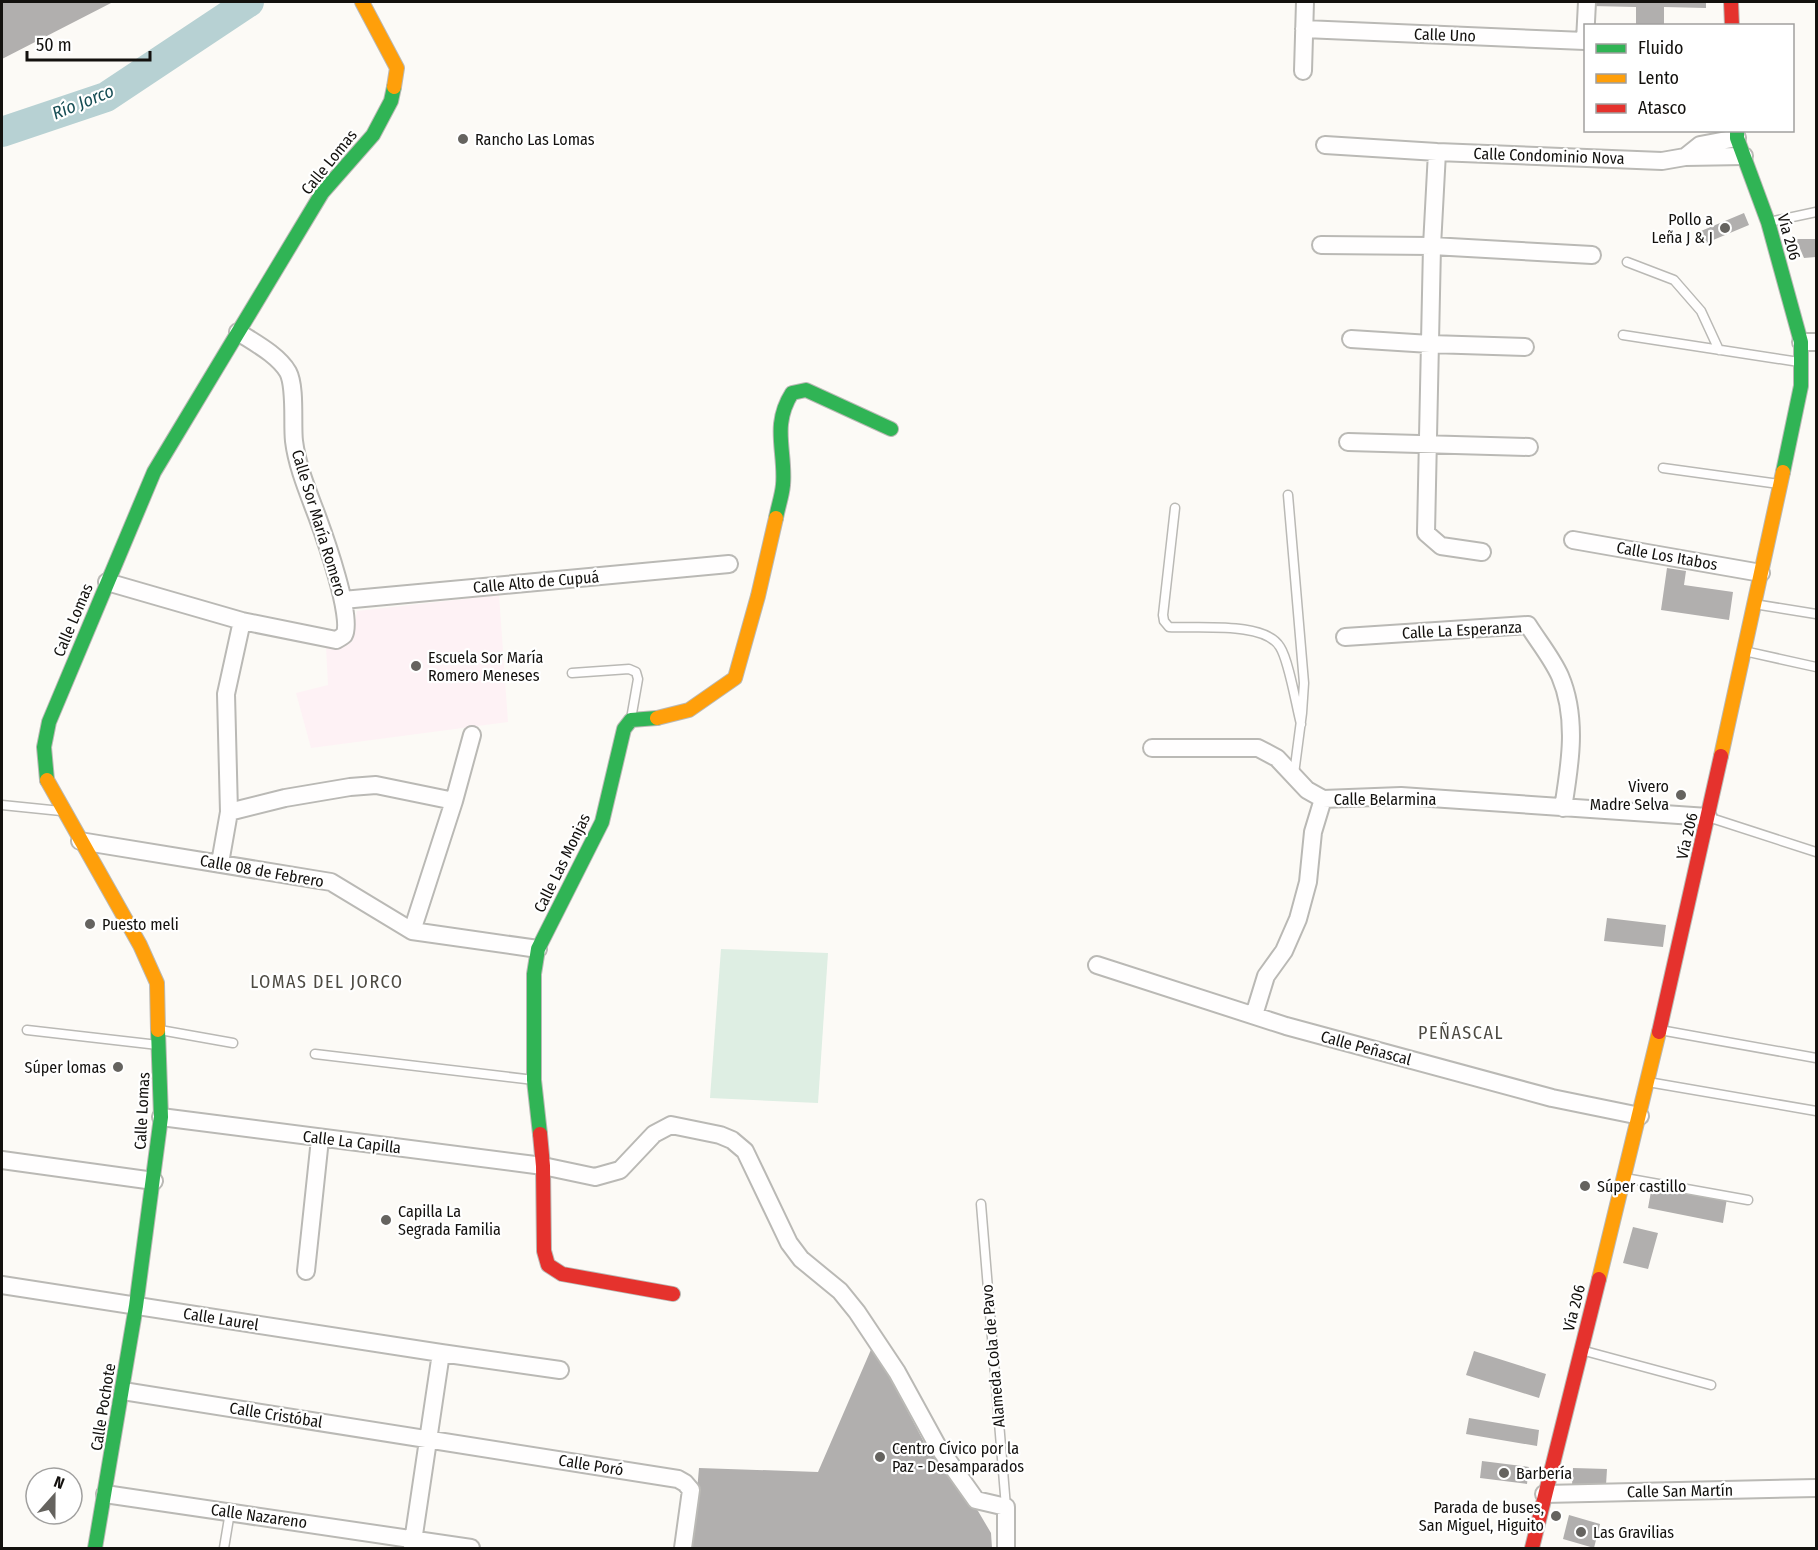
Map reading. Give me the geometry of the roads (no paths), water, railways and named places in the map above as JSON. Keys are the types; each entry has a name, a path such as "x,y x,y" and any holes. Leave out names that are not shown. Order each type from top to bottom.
{"street":[{"name":"Calle Lomas","path":"136,1306 161,1117 157,983 140,945 47,781 44,747 49,722 154,472 322,193 373,135 391,101 398,68 362,2"},
{"path":"1303,71 1305,2"},
{"path":"1586,24 1587,2"},
{"path":"1731,2 1732,24"},
{"name":"Calle Uno","path":"1304,29 1584,40"},
{"path":"1685,157 1700,145 1737,134"},
{"name":"Vía 206","path":"1532,1548 1648,1082 1708,817 1809,342 1737,134"},
{"name":"Calle Condominio Nova","path":"1325,145 1662,161 1685,157"},
{"path":"1437,152 1432,246 1426,533 1441,546 1482,552"},
{"path":"1685,157 1744,156"},
{"path":"1321,244 1432,246 1592,255"},
{"name":"Calle Sor María Romero","path":"107,582 242,621 336,640 343,636 346,629 343,600 326,542 304,482 294,442 289,373 272,355 238,332"},
{"path":"1351,339 1525,347"},
{"path":"631,720 658,718 689,710 735,678 758,596 783,485 779,436 785,404 792,393 806,390 891,429"},
{"path":"1348,442 1528,447"},
{"name":"Calle Los Itabos","path":"1573,540 1761,573"},
{"name":"Calle Alto de Cupuá","path":"343,600 729,564"},
{"path":"220,863 229,812 226,694 242,621"},
{"name":"Calle La Esperanza","path":"1345,637 1528,625 1560,676 1569,711 1571,760 1563,808"},
{"name":"Calle Las Monjas","path":"631,720 624,729 602,822 538,949 534,974 534,1080 543,1166 544,1251 548,1265 561,1274 673,1294"},
{"path":"412,931 454,801 472,735"},
{"name":"Calle Belarmina","path":"1152,748 1258,748 1277,758 1307,790 1323,799 1401,796 1563,808"},
{"path":"229,812 285,798 376,784 454,801"},
{"path":"1254,1015 1266,976 1284,951 1298,919 1308,882 1313,832 1323,799"},
{"path":"1563,808 1708,817"},
{"name":"Calle 08 de Febrero","path":"81,841 331,882 412,931 538,949"},
{"name":"Calle Peñascal","path":"1097,965 1286,1026 1552,1098 1640,1116"},
{"name":"Calle La Capilla","path":"161,1117 543,1166 595,1177 620,1170 654,1134 670,1125 720,1135 732,1140 745,1151 789,1243 801,1259 840,1291 857,1312 897,1372 937,1445 976,1500 1006,1507"},
{"path":"306,1271 320,1138"},
{"path":"2,1160 154,1181"},
{"name":"Calle Laurel","path":"2,1285 560,1370"},
{"name":"Calle Pochote","path":"95,1548 136,1306"},
{"path":"441,1353 412,1544 471,1548"},
{"name":"Calle Cristóbal","path":"123,1390 428,1438"},
{"name":"Calle Poró","path":"428,1438 678,1479 691,1490 683,1548"},
{"name":"Calle San Martín","path":"1544,1494 1816,1488"},
{"name":"Calle Nazareno","path":"105,1494 230,1512 412,1544"},
{"path":"1006,1507 1006,1548"}],"lane":[{"path":"1768,222 1816,212"},
{"path":"1627,262 1674,280 1701,310 1719,350"},
{"path":"1623,336 1803,362"},
{"path":"1663,468 1780,484"},
{"path":"1288,495 1304,683 1294,774"},
{"path":"1175,508 1164,621 1169,627 1250,630 1268,635 1282,649 1301,724"},
{"path":"1754,604 1816,614"},
{"path":"1744,651 1816,667"},
{"path":"572,673 629,669 636,672 638,679 631,720"},
{"path":"2,805 65,812"},
{"path":"1708,817 1816,852"},
{"path":"27,1030 160,1045"},
{"path":"160,1030 233,1043"},
{"path":"1659,1030 1816,1058"},
{"path":"315,1054 534,1080"},
{"path":"1648,1082 1816,1111"},
{"path":"1624,1178 1748,1200"},
{"name":"Alameda Cola de Pavo","path":"981,1204 1006,1507"},
{"path":"1581,1350 1710,1385"},
{"path":"224,1548 230,1512"}],"waterway":[{"name":"Río Jorco","path":"2,132 106,97 249,2"}],"place":[{"name":"Rancho Las Lomas","path":"463,139"},
{"name":"Pollo a Leña J & J","path":"1725,228"},
{"name":"Escuela Sor María Romero Meneses","path":"416,666"},
{"name":"Vivero Madre Selva","path":"1681,795"},
{"name":"Puesto meli","path":"90,924"},
{"name":"Súper lomas","path":"118,1067"},
{"name":"Súper castillo","path":"1585,1186"},
{"name":"Capilla La Segrada Familia","path":"386,1220"},
{"name":"Centro Cívico por la Paz - Desamparados","path":"880,1457"},
{"name":"Barbería","path":"1504,1473"},
{"name":"Parada de buses, San Miguel, Higuito","path":"1556,1516"},
{"name":"Las Gravilias","path":"1581,1532"}],"district":[{"name":"LOMAS DEL JORCO","path":"327,982"},
{"name":"PEÑASCAL","path":"1461,1033"}]}
